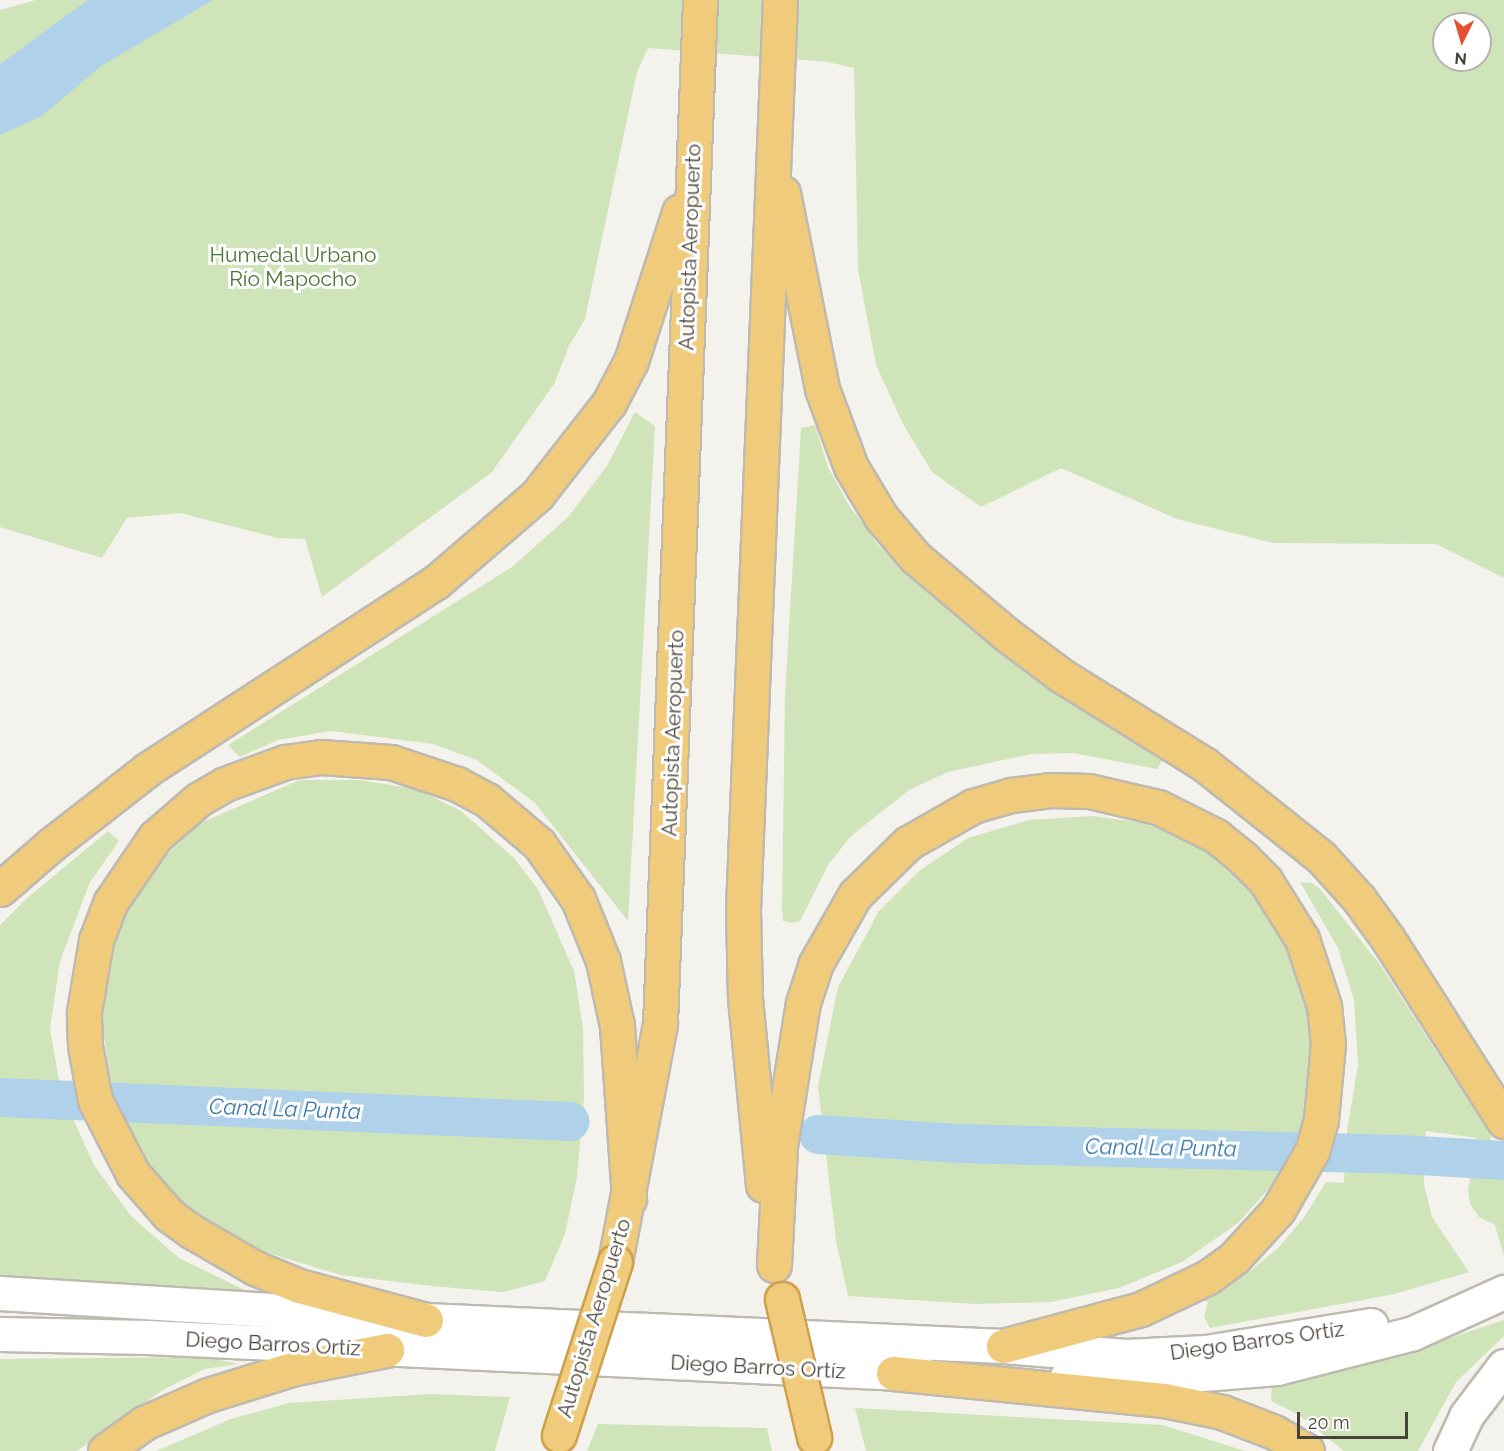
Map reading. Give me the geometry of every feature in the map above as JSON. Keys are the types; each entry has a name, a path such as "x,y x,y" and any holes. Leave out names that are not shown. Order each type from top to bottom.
{"highway":[{"name":"Autopista Aeropuerto","path":"555,1443 615,1262 629,1199 660,1024 700,0"},
{"path":"780,0 743,909 752,1079 774,1265 815,1444"},
{"path":"773,151 822,389 851,467 881,518 915,558 1006,634 1062,676 1204,764 1321,857 1359,899 1388,939 1504,1121"},
{"path":"0,890 52,844 148,770 436,582 537,495 609,403 631,361 648,317 692,168"},
{"path":"426,1320 299,1286 213,1246 169,1215 151,1196 123,1158 105,1124 90,1079 84,1012 96,940 110,903 155,837 199,799 251,772 321,757 391,762 435,775 487,800 539,844 578,899 603,961 616,1026 629,1199"},
{"path":"774,1265 780,1146 789,1077 803,1003 833,928 867,881 908,843 973,806 1011,795 1089,791 1158,807 1216,836 1265,880 1302,939 1323,1006 1328,1044 1321,1120 1297,1182 1257,1236 1208,1277 1141,1309 1003,1346"},
{"path":"105,1451 144,1423 197,1399 295,1368 387,1350"},
{"path":"893,1373 1164,1400 1222,1412 1274,1432 1307,1451"}],"street":[{"name":"Diego Barros Ortíz","path":"0,1293 426,1320 1003,1346 1126,1356 1206,1352 1365,1326 1504,1292"},
{"name":"Diego Barros Ortíz","path":"0,1334 893,1373 1154,1378 1277,1368 1413,1333 1504,1292"},
{"path":"1450,1451 1466,1416 1504,1366"}],"green space":[{"name":"Humedal Urbano Río Mapocho","path":"36,0 1504,0 1504,578 1436,544 1273,543 1177,519 1061,468 981,507 932,472 903,424 876,365 858,269 854,68 828,62 648,48 637,72 585,319 569,346 554,384 492,472 322,597 305,539 277,538 180,513 127,518 102,558 0,527 0,10"},
{"path":"635,412 655,426 628,921 535,803 477,760 433,744 331,731 278,740 240,757 228,745 512,567 568,517 607,466"},
{"path":"815,425 828,467 848,504 878,545 923,588 1018,665 1163,759 1157,769 1073,753 1031,754 948,772 909,790 851,836 828,865 800,921 792,923 783,921 782,909 785,694 801,428"},
{"path":"300,780 359,780 417,789 461,811 514,858 538,889 574,971 583,1028 584,1098 577,1177 565,1234 545,1281 503,1292 431,1286 341,1275 242,1245 196,1218 150,1170 123,1122 109,1072 102,1022 112,955 128,907 162,859 200,823"},
{"path":"1092,816 1144,823 1195,843 1236,871 1271,912 1298,954 1312,1011 1317,1061 1307,1123 1281,1175 1238,1223 1182,1262 1119,1288 1051,1302 975,1304 848,1296 836,1241 818,1086 838,987 879,911 919,871 968,838 1029,820"},
{"path":"108,831 119,841 90,882 60,961 50,1029 61,1092 94,1165 131,1216 179,1258 255,1295 0,1279 0,925 27,898"},
{"path":"1300,882 1312,883 1320,889 1381,966 1491,1136 1489,1167 1504,1170 1504,1256 1495,1225 1479,1217 1470,1204 1468,1190 1477,1138 1426,1131 1424,1184 1432,1217 1469,1272 1395,1294 1210,1328 1204,1317 1208,1302 1201,1299 1245,1275 1277,1249 1303,1219 1326,1182 1344,1183 1346,1137 1358,1065 1354,1000 1338,948"},
{"path":"1504,1320 1504,1336 1456,1382 1418,1451 1344,1451 1299,1415 1271,1401 1272,1385 1444,1340"},
{"path":"207,1357 238,1364 205,1369 163,1390 77,1451 0,1451 0,1359"},
{"path":"431,1394 510,1397 495,1451 156,1451 231,1419 289,1403"},
{"path":"855,1408 1163,1425 1245,1451 866,1451"},
{"path":"598,1424 767,1428 772,1451 587,1451"}],"water":[{"path":"88,0 213,0 101,66 42,116 0,135 0,64"}],"waterway":[{"name":"Canal La Punta","path":"0,1097 569,1121"},
{"name":"Canal La Punta","path":"818,1134 957,1143 1402,1154 1504,1160"}]}
